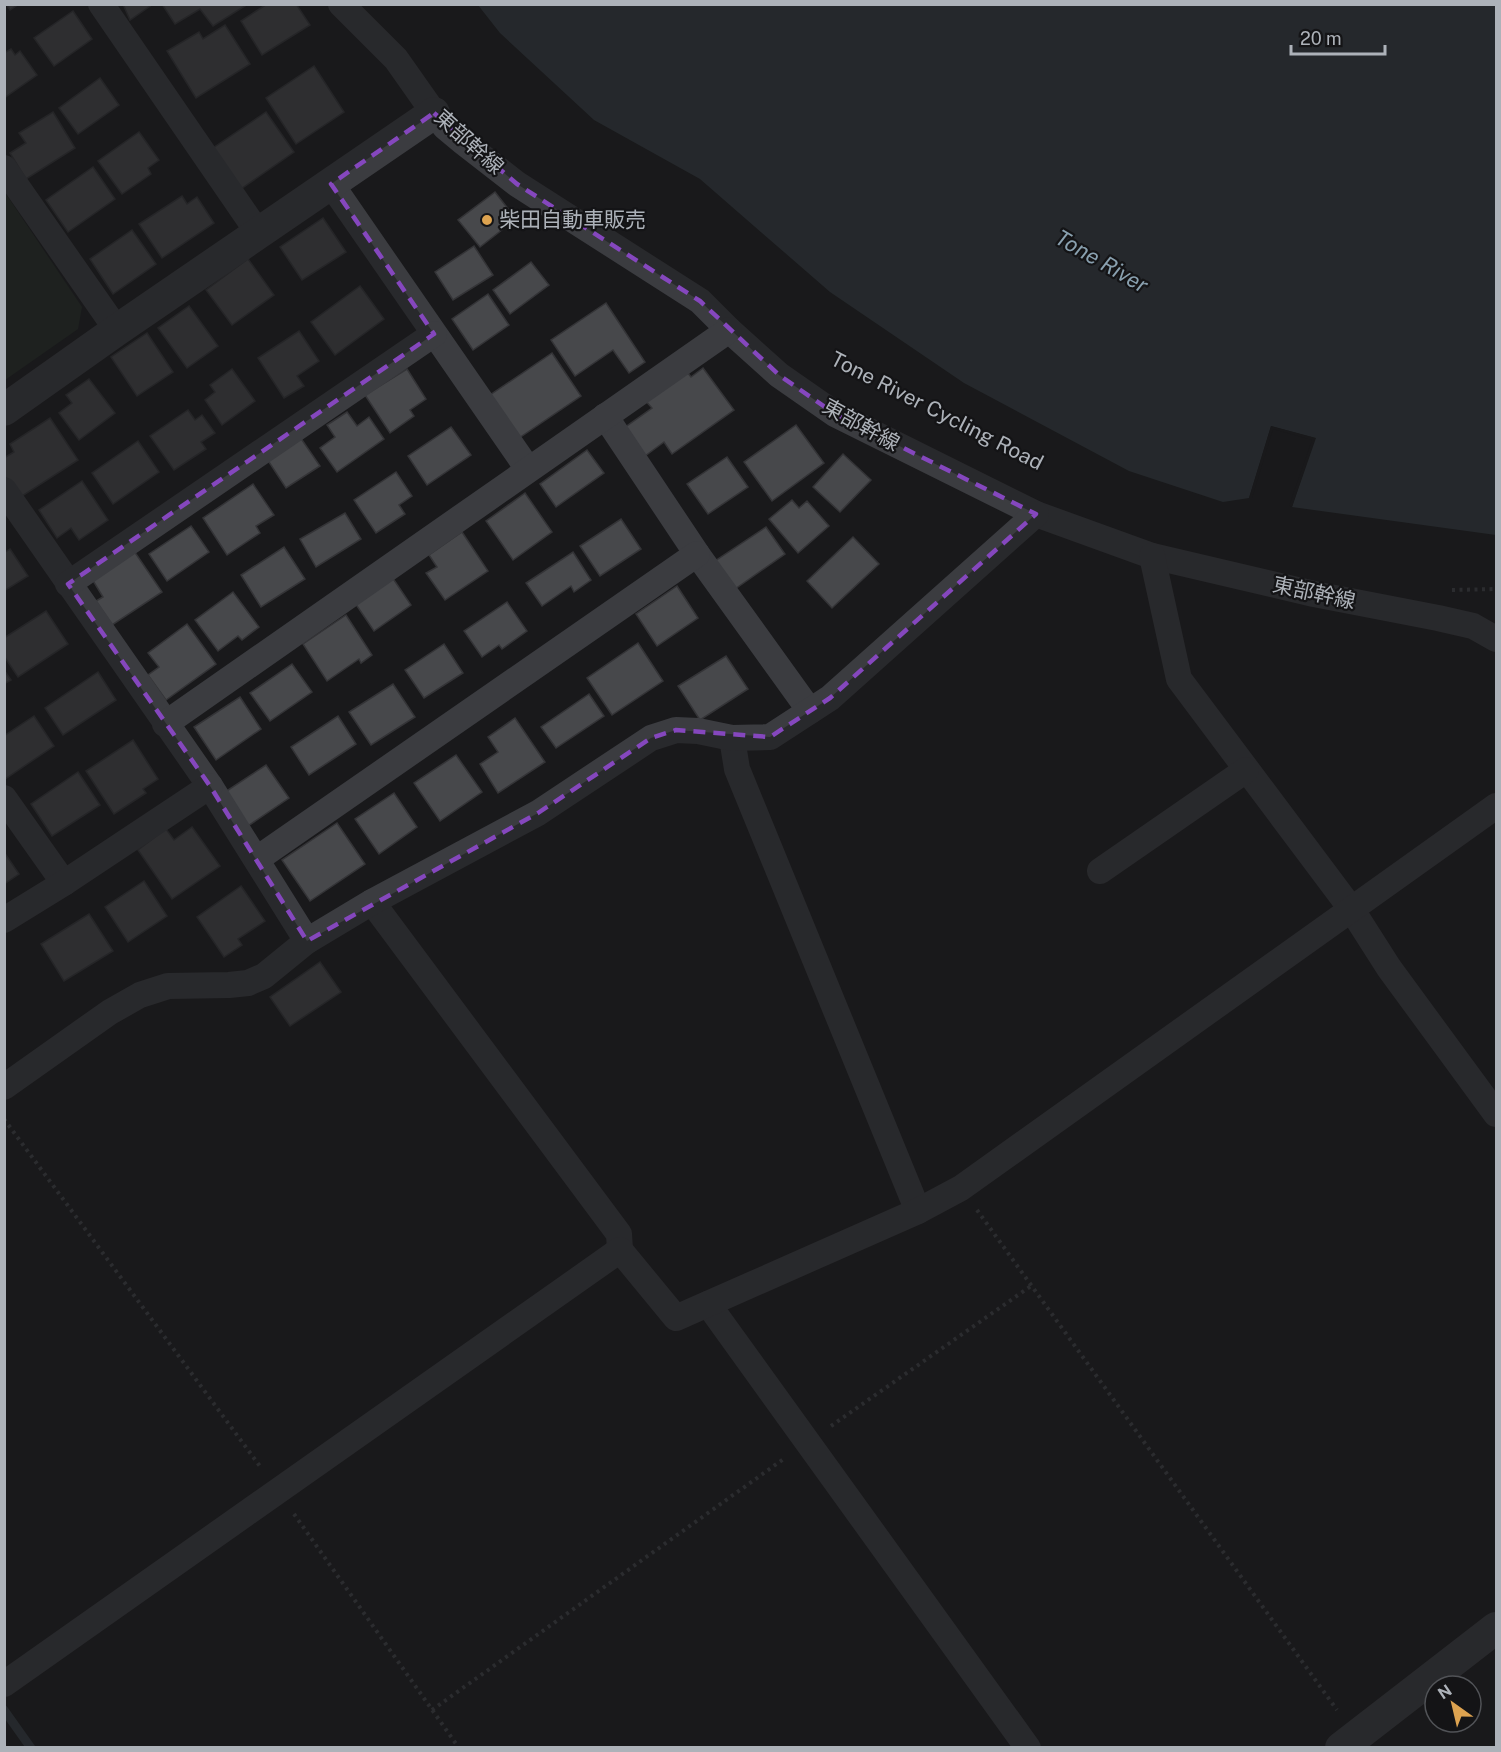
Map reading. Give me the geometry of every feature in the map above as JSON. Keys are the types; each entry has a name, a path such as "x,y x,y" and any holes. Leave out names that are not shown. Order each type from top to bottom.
{"street":[{"path":"102,4 259,234"},
{"name":"東部幹線","path":"341,4 396,59 446,127 517,184 700,301 779,375 835,414 1036,514 1152,556 1314,594 1473,626 1497,639"},
{"path":"4,410 434,113"},
{"path":"4,168 117,330"},
{"path":"331,184 528,470"},
{"path":"165,724 729,330"},
{"path":"68,584 434,334"},
{"path":"605,416 697,554 810,711"},
{"path":"4,490 210,786 307,941"},
{"path":"4,1087 110,1012 140,995 168,986 248,983 264,976 307,941 372,902 538,813 651,738 676,730 698,731 732,738 770,737 830,698 1036,514"},
{"path":"257,860 697,554"},
{"path":"1152,556 1179,679 1352,910 1389,968 1497,1114"},
{"path":"732,738 736,769 918,1210"},
{"path":"1100,871 1246,770"},
{"path":"4,920 210,786"},
{"path":"4,798 64,883"},
{"path":"372,902 619,1234 620,1250 676,1318 918,1210 961,1188 1497,806"},
{"path":"4,1684 620,1250"},
{"path":"708,1304 1028,1748"},
{"path":"1348,1742 1497,1628"}],"path":[{"path":"1446,590 1497,589"},
{"path":"4,1119 278,1491 459,1748"},
{"path":"961,1188 1348,1742"},
{"path":"432,1710 806,1443 1031,1286"}],"highlighted area":[{"path":"434,113 517,184 700,301 779,375 835,414 1036,514 830,698 770,737 676,730 651,738 538,813 307,941 210,786 68,584 434,334 331,184"}],"shaded area":[{"path":"4,191 82,307 78,329 5,380"}],"water":[{"name":"Tone River","path":"478,5 1496,5 1496,535 1292,507 1315,438 1271,426 1249,498 1223,502 1129,471 964,383 830,292 700,179 594,120 500,33"}],"pier":[{"path":"1271,426 1316,438 1292,507 1289,506 1312,440 1273,429 1252,498 1249,498"}],"building":[{"path":"6,4 19,4 10,10"},
{"path":"123,4 153,4 130,20"},
{"path":"162,4 248,4 213,26 200,9 175,24"},
{"path":"267,4 296,4 310,25 262,55 241,21"},
{"path":"73,11 92,39 54,66 34,38"},
{"path":"225,25 250,64 196,98 167,51 199,32 203,39"},
{"path":"11,49 15,55 20,51 37,75 4,98 4,53"},
{"path":"314,66 344,112 296,144 266,98"},
{"path":"100,78 119,105 78,134 59,108"},
{"path":"53,112 75,148 26,179 10,153 26,143 19,133"},
{"path":"266,112 294,152 238,191 210,150"},
{"path":"139,132 159,160 148,168 151,174 122,194 98,161"},
{"path":"93,167 115,199 68,232 46,200"},
{"name":"柴田自動車販売","path":"495,192 516,219 480,247 458,220"},
{"path":"182,196 187,204 197,197 214,223 162,258 139,224"},
{"path":"323,218 346,252 302,280 280,247"},
{"path":"132,230 156,264 113,294 90,259"},
{"path":"474,246 493,275 453,300 435,272"},
{"path":"248,259 274,295 232,325 206,290"},
{"path":"531,262 549,285 510,314 493,290"},
{"path":"360,286 384,319 335,355 311,322"},
{"path":"488,294 509,325 473,350 452,319"},
{"path":"606,303 645,362 629,373 613,350 575,376 551,340"},
{"path":"189,306 218,346 187,368 158,328"},
{"path":"299,331 319,361 297,376 304,386 284,398 258,358"},
{"path":"147,333 173,372 137,396 111,357"},
{"path":"552,353 581,396 519,438 490,395"},
{"path":"703,368 734,410 672,454 664,442 645,456 624,428 652,408 644,399 685,369 691,377"},
{"path":"232,369 255,401 222,425 205,400 215,392 210,385"},
{"path":"407,369 426,399 410,410 414,416 390,433 365,395"},
{"path":"89,379 115,413 79,440 59,413 72,403 66,395"},
{"path":"188,410 195,420 202,415 215,433 201,442 206,449 174,470 150,436"},
{"path":"347,412 357,426 369,417 384,439 337,472 320,448 335,437 327,425"},
{"path":"50,418 78,460 19,498 4,475 4,458 14,452 10,444"},
{"path":"796,425 824,463 772,501 744,462"},
{"path":"451,427 471,455 427,485 408,456"},
{"path":"300,437 320,466 286,488 267,459"},
{"path":"138,441 159,472 113,504 92,473"},
{"path":"587,450 604,473 556,507 540,484"},
{"path":"843,454 871,480 840,512 813,487"},
{"path":"727,457 748,487 708,514 687,484"},
{"path":"396,472 412,496 399,505 405,514 376,533 354,500"},
{"path":"82,481 108,520 79,540 71,528 57,538 39,510"},
{"path":"253,484 274,515 256,526 260,533 227,555 203,518"},
{"path":"525,493 552,532 513,560 486,521"},
{"path":"792,500 799,508 807,501 829,526 798,553 769,519"},
{"path":"345,513 361,539 316,567 300,539"},
{"path":"621,519 641,549 600,576 580,546"},
{"path":"191,526 209,552 167,581 149,554"},
{"path":"766,527 785,554 735,589 715,561"},
{"path":"462,532 488,571 445,600 426,573 437,567 429,555"},
{"path":"853,537 879,564 832,608 807,581"},
{"path":"284,547 305,579 261,607 241,575"},
{"path":"10,549 28,576 4,591 4,553"},
{"path":"134,551 162,592 112,625 96,601 103,597 92,579"},
{"path":"573,552 591,580 574,592 571,586 542,606 526,583"},
{"path":"392,577 411,605 374,631 355,603"},
{"path":"677,586 698,618 657,646 636,614"},
{"path":"233,592 259,627 242,640 238,636 218,651 195,620"},
{"path":"507,602 527,631 502,649 499,645 482,657 464,631"},
{"path":"46,611 68,644 18,677 4,656 4,638"},
{"path":"346,615 372,655 361,663 359,659 327,681 303,644"},
{"path":"187,624 216,664 166,700 148,675 159,667 148,653"},
{"path":"638,643 663,681 612,715 587,678"},
{"path":"444,644 463,673 424,698 405,670"},
{"path":"726,656 748,689 700,720 678,686"},
{"path":"292,664 312,692 270,721 250,693"},
{"path":"4,670 11,680 4,684"},
{"path":"98,672 116,700 63,735 45,708"},
{"path":"393,684 415,717 371,745 349,712"},
{"path":"589,694 604,716 556,748 541,727"},
{"path":"240,697 261,729 216,760 194,727"},
{"path":"34,716 54,746 5,779 4,736"},
{"path":"338,716 356,744 309,775 291,747"},
{"path":"515,718 545,762 498,793 480,764 498,752 488,737"},
{"path":"133,740 158,779 143,789 146,793 114,814 86,771"},
{"path":"456,755 482,792 440,821 414,783"},
{"path":"266,765 289,798 242,830 219,796"},
{"path":"78,772 100,805 52,836 31,804"},
{"path":"394,793 417,827 379,854 355,819"},
{"path":"337,823 365,864 310,901 282,860"},
{"path":"192,827 220,866 172,899 138,850 166,829 174,840"},
{"path":"4,852 19,874 4,884"},
{"path":"144,881 167,916 128,942 105,907"},
{"path":"241,886 265,921 238,939 242,945 224,957 197,917"},
{"path":"89,914 113,951 64,981 41,944"},
{"path":"320,962 341,992 290,1026 270,997"}],"waterway":[{"path":"4,1710 31,1748"}],"place":[{"name":"柴田自動車販売","path":"487,220"}]}
